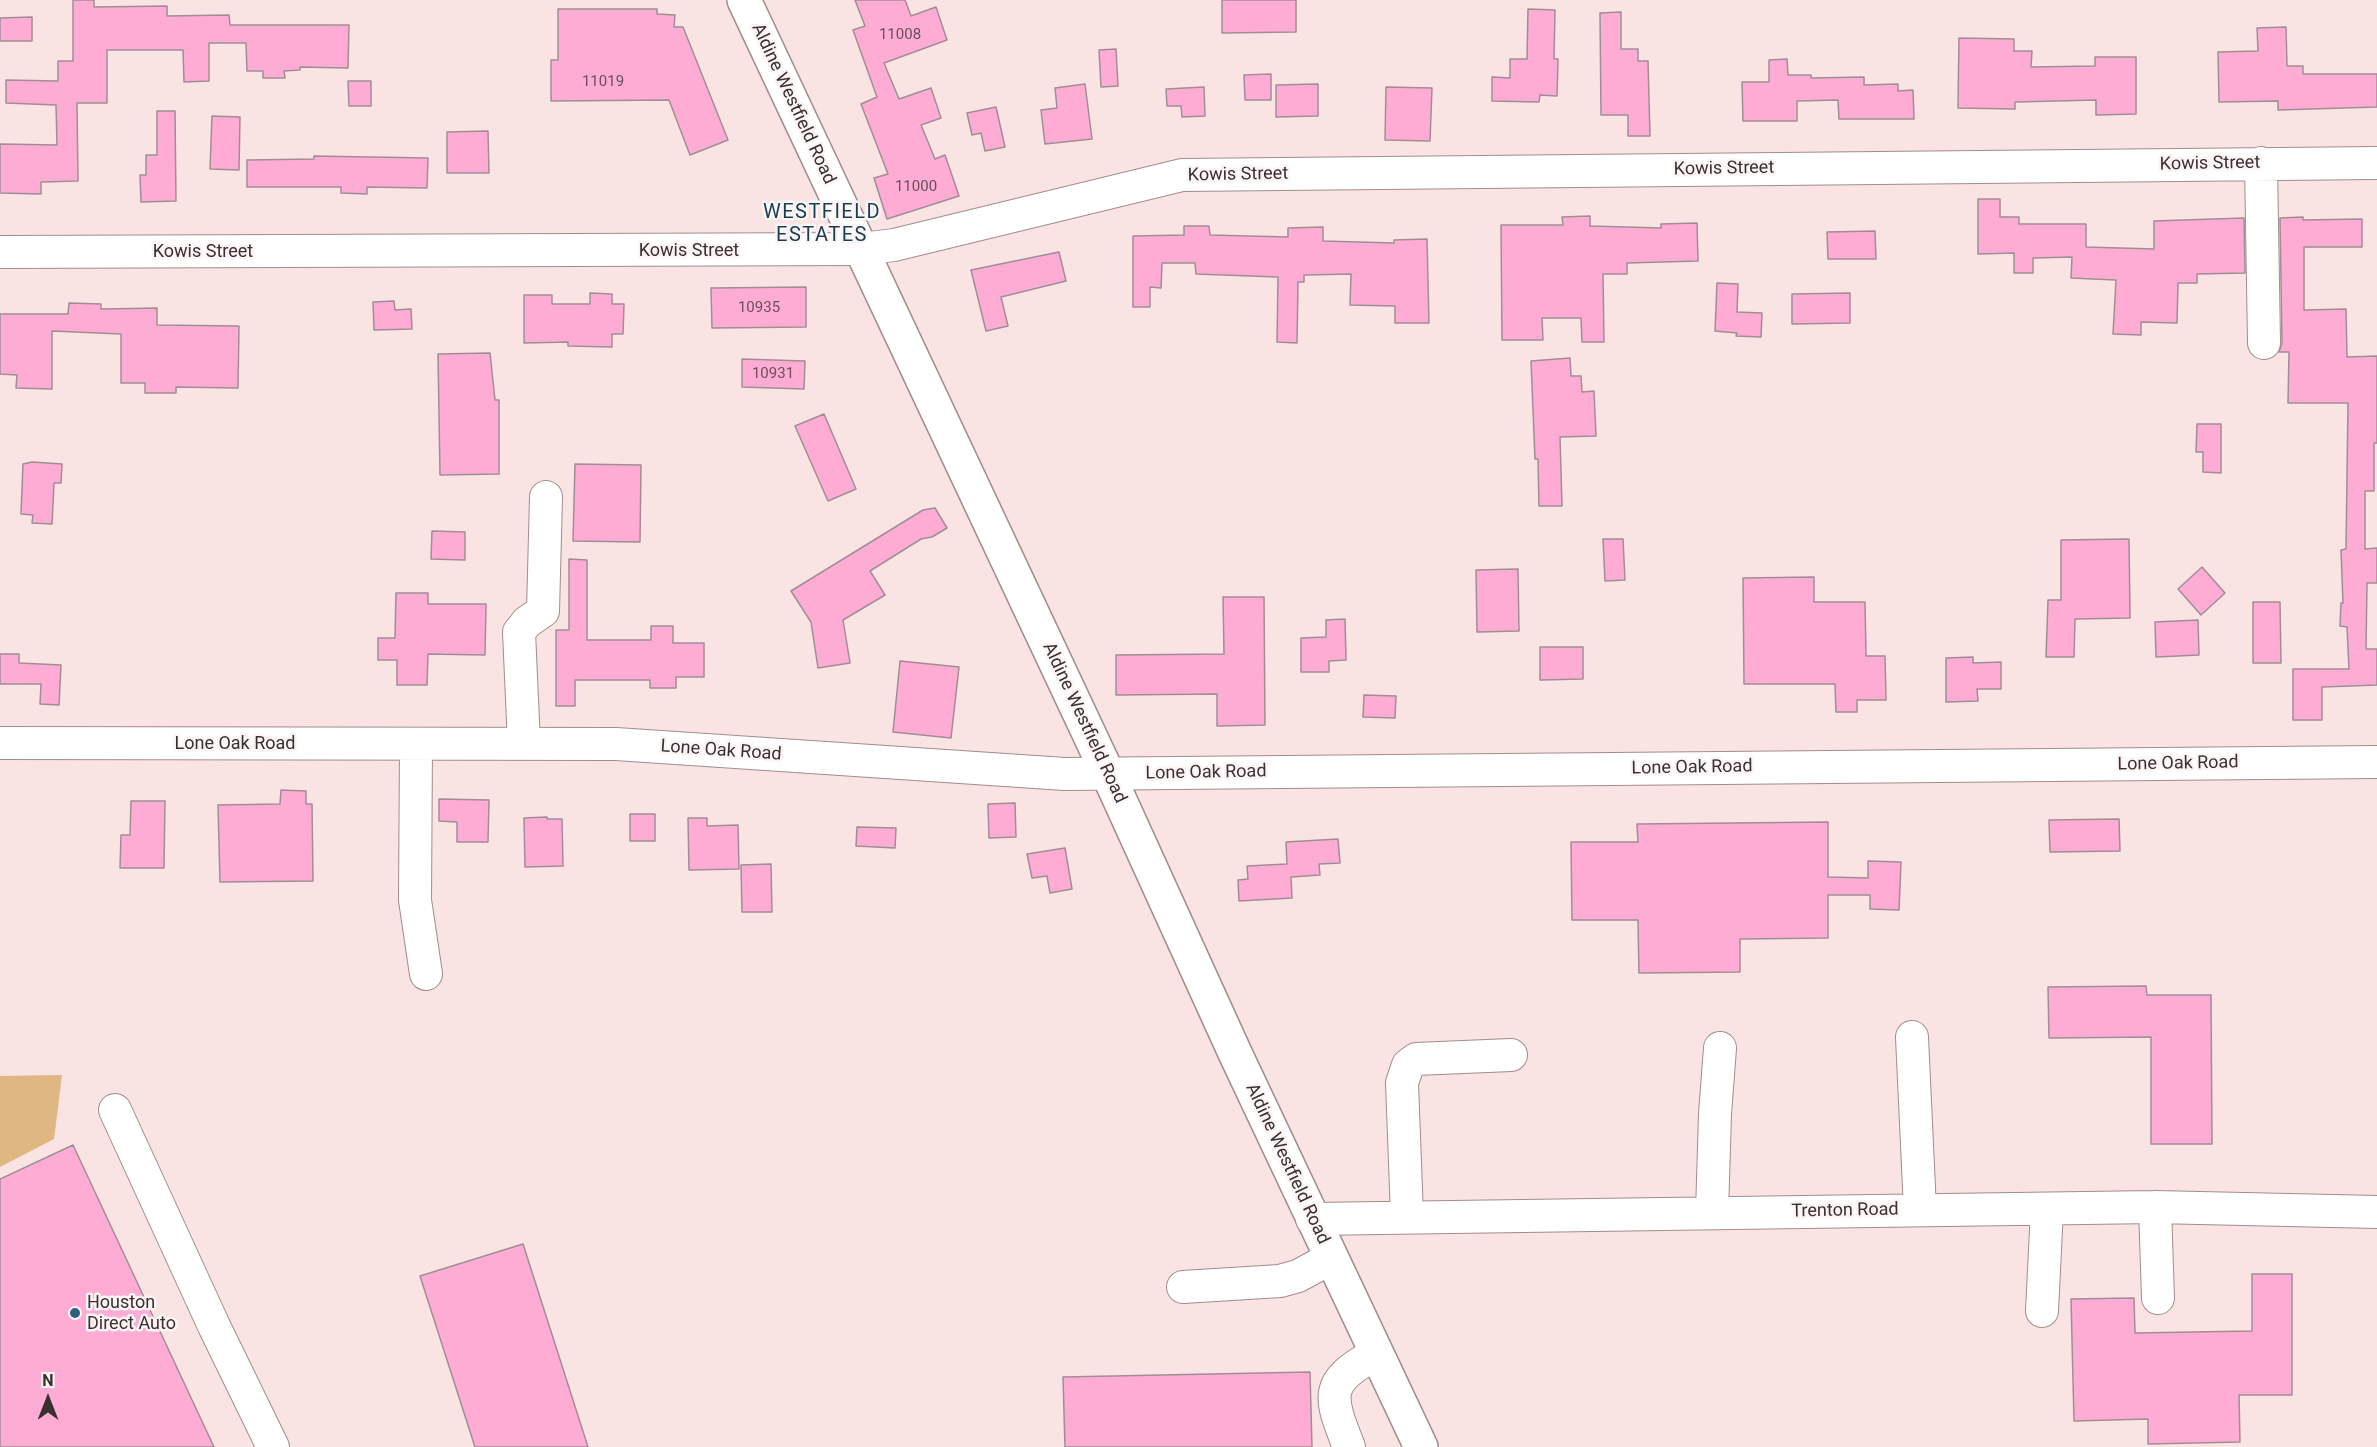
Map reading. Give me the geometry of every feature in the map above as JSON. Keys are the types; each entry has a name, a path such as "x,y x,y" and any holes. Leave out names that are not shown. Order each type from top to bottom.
{"main road":[{"name":"Aldine Westfield Road","path":"744,0 1108,774 1312,1219 1420,1447"}],"street":[{"path":"2261,163 2264,342"},
{"name":"Kowis Street","path":"0,252 862,249 894,245 1182,175 2377,163"},
{"path":"524,744 519,632 527,622 543,611 546,497"},
{"name":"Lone Oak Road","path":"0,743 616,744 1065,774 2377,762"},
{"path":"416,745 415,900 426,974"},
{"path":"1912,1037 1920,1210"},
{"path":"1712,1213 1720,1048"},
{"path":"1407,1216 1401,1083 1408,1065 1416,1059 1511,1055"},
{"path":"115,1110 214,1326 273,1447"},
{"path":"2155,1207 2158,1298"},
{"name":"Trenton Road","path":"1312,1219 2155,1207 2377,1212"},
{"path":"2042,1311 2047,1209"},
{"path":"1183,1287 1280,1281 1298,1276 1331,1258"},
{"path":"1349,1447 1336,1413 1334,1397 1337,1384 1344,1373 1376,1354"}],"shaded area":[{"path":"62,1075 54,1139 0,1167 0,1076"}],"building":[{"path":"73,0 94,0 94,7 167,6 167,16 229,15 230,25 349,25 348,68 300,67 300,70 284,71 285,78 263,78 263,71 247,71 246,43 209,43 209,81 184,82 183,50 107,50 107,103 77,103 78,181 41,182 41,194 0,193 0,144 57,145 56,105 6,103 6,80 58,81 58,61 73,61"},
{"path":"855,0 905,0 911,16 936,7 947,40 884,63 899,99 931,88 941,118 921,125 935,159 945,155 959,196 887,219 874,178 888,174 861,104 877,97 853,30 865,26"},
{"path":"1222,0 1296,0 1296,32 1222,33"},
{"path":"558,9 657,9 657,14 675,15 674,27 683,27 728,140 690,155 669,100 551,101 551,60 558,60"},
{"path":"1528,9 1555,10 1554,59 1558,59 1557,96 1540,95 1539,102 1492,101 1492,77 1510,78 1510,59 1527,59"},
{"path":"1621,12 1621,49 1638,49 1638,61 1648,61 1650,136 1628,136 1628,115 1601,115 1600,13"},
{"path":"32,17 32,41 0,41 0,18"},
{"path":"2286,27 2287,66 2303,66 2303,74 2377,74 2377,107 2278,110 2278,101 2219,102 2218,52 2258,51 2257,28"},
{"path":"1959,38 2014,39 2014,51 2032,51 2031,67 2095,66 2095,57 2136,57 2136,114 2096,115 2096,100 2015,102 2015,109 1958,108"},
{"path":"1116,49 1118,86 1101,87 1099,50"},
{"path":"1787,59 1788,75 1811,75 1811,78 1864,77 1864,85 1898,84 1898,91 1913,90 1914,119 1839,119 1838,100 1797,101 1797,121 1743,121 1742,82 1769,82 1769,60"},
{"path":"1271,74 1271,100 1245,100 1244,75"},
{"path":"348,81 371,81 371,106 349,106"},
{"path":"1085,84 1092,139 1045,144 1041,110 1057,108 1055,88"},
{"path":"1318,84 1318,116 1276,117 1276,85"},
{"path":"1204,87 1205,116 1182,117 1181,106 1167,106 1166,89"},
{"path":"1386,87 1432,88 1430,141 1385,140"},
{"path":"996,107 1005,147 985,151 981,133 972,135 967,113"},
{"path":"157,111 175,111 176,201 141,202 140,175 146,175 146,155 157,155"},
{"path":"212,116 240,117 239,170 210,169"},
{"path":"488,131 489,173 447,173 447,132"},
{"path":"314,156 428,158 427,188 367,187 367,194 341,193 341,187 247,187 247,160 314,159"},
{"path":"1978,199 2000,199 2000,217 2019,217 2019,224 2086,224 2086,247 2154,249 2154,221 2244,218 2245,273 2197,274 2197,283 2178,283 2177,323 2141,322 2141,335 2113,334 2116,280 2071,278 2072,257 2033,258 2033,273 2014,273 2014,253 1978,254"},
{"path":"1590,216 1590,226 1661,228 1661,224 1697,223 1698,261 1627,263 1627,274 1603,274 1604,342 1582,342 1581,318 1542,318 1543,340 1502,340 1501,225 1563,225 1562,217"},
{"path":"2303,217 2303,220 2362,219 2362,247 2304,247 2304,310 2346,309 2347,357 2377,356 2377,443 2374,443 2374,491 2365,491 2365,549 2377,548 2377,583 2367,583 2366,649 2377,649 2377,685 2322,687 2322,720 2293,720 2293,669 2349,669 2347,627 2340,626 2341,603 2343,603 2341,550 2346,549 2348,403 2288,403 2289,352 2279,352 2282,343 2280,218"},
{"path":"1184,226 1209,226 1210,235 1288,237 1288,228 1323,227 1323,241 1394,243 1394,240 1427,239 1429,323 1395,323 1395,306 1350,305 1351,274 1304,275 1304,282 1298,282 1297,343 1277,342 1278,277 1196,274 1195,263 1162,263 1161,288 1150,287 1150,307 1133,307 1133,236 1184,235"},
{"path":"1875,231 1876,259 1828,259 1827,232"},
{"path":"1059,252 1066,281 1001,297 1008,326 986,331 971,270"},
{"path":"1717,283 1738,284 1737,312 1762,313 1761,337 1736,336 1737,333 1715,331"},
{"path":"806,287 806,327 712,328 711,288"},
{"path":"590,293 612,294 612,304 624,304 623,334 612,334 612,347 568,346 568,342 524,343 524,295 552,295 552,304 590,304"},
{"path":"1850,293 1850,323 1792,324 1792,294"},
{"path":"394,301 395,310 411,309 412,329 374,330 373,302"},
{"path":"69,303 101,304 101,309 157,308 157,325 239,326 238,388 176,387 176,393 145,393 145,383 121,383 121,334 52,331 52,389 16,388 17,375 0,374 0,314 68,314"},
{"path":"490,353 495,400 499,400 499,474 440,475 438,354"},
{"path":"1570,358 1571,376 1581,376 1582,392 1594,391 1596,436 1560,437 1562,506 1539,506 1531,361"},
{"path":"742,359 805,361 804,389 742,387"},
{"path":"824,414 856,489 828,501 795,426"},
{"path":"2197,424 2221,424 2221,473 2203,472 2203,452 2196,452"},
{"path":"32,462 62,464 61,483 54,483 52,524 32,523 33,515 21,514 23,464"},
{"path":"575,464 641,465 640,542 573,541"},
{"path":"935,508 947,528 932,537 921,539 870,571 885,595 843,620 850,663 818,668 811,622 791,591 923,510"},
{"path":"432,531 465,532 465,560 431,559"},
{"path":"1603,539 1623,539 1625,580 1605,581"},
{"path":"2129,539 2130,618 2075,619 2074,657 2046,657 2048,600 2061,600 2061,540"},
{"path":"569,559 587,560 587,640 651,640 651,626 673,626 673,643 704,643 704,677 676,677 676,688 650,688 650,680 575,680 575,706 556,706 556,630 569,630"},
{"path":"2202,567 2225,593 2201,615 2178,589"},
{"path":"1518,569 1519,631 1477,632 1476,570"},
{"path":"1814,577 1814,602 1865,602 1866,656 1885,656 1886,700 1857,700 1857,712 1836,712 1835,684 1744,684 1743,578"},
{"path":"396,593 428,593 428,604 486,604 485,655 428,654 427,685 397,685 397,660 378,660 378,638 395,638"},
{"path":"1223,597 1264,597 1265,725 1217,726 1217,694 1116,695 1116,655 1224,654"},
{"path":"2253,602 2280,602 2281,663 2253,663"},
{"path":"1345,619 1346,660 1329,661 1329,672 1301,672 1301,638 1326,637 1326,620"},
{"path":"2198,620 2199,655 2156,657 2155,622"},
{"path":"1540,647 1583,647 1583,679 1540,680"},
{"path":"0,654 19,654 19,663 61,665 59,705 40,704 41,684 0,684"},
{"path":"1973,657 1973,663 2001,662 2001,689 1977,689 1978,701 1946,702 1946,658"},
{"path":"900,661 959,667 951,738 893,732"},
{"path":"1364,695 1396,696 1395,718 1363,717"},
{"path":"281,790 306,791 306,804 312,804 313,881 220,882 218,805 280,804"},
{"path":"439,799 489,800 488,842 457,842 457,822 439,821"},
{"path":"131,801 165,801 164,868 120,868 121,835 130,835"},
{"path":"1015,803 1016,837 989,838 988,804"},
{"path":"630,814 655,814 655,841 630,841"},
{"path":"547,817 547,819 562,819 563,866 525,867 524,818"},
{"path":"688,818 707,818 707,826 738,825 739,869 689,870"},
{"path":"2119,819 2120,851 2050,852 2049,820"},
{"path":"1828,822 1828,877 1868,878 1868,861 1901,862 1899,910 1870,909 1870,895 1828,895 1828,938 1740,939 1740,972 1639,973 1638,920 1572,920 1571,842 1638,842 1637,824"},
{"path":"857,827 896,828 895,848 856,846"},
{"path":"1338,839 1340,863 1319,864 1320,875 1291,877 1292,898 1239,901 1238,880 1248,879 1247,866 1287,864 1286,842"},
{"path":"1065,848 1072,889 1050,893 1047,876 1032,878 1027,854"},
{"path":"771,864 772,912 742,912 741,865"},
{"path":"2146,986 2147,995 2211,995 2212,1144 2151,1144 2151,1037 2049,1038 2048,987"},
{"name":"Houston Direct Auto","path":"73,1145 214,1447 0,1447 0,1179"},
{"path":"523,1244 588,1447 475,1447 420,1276"},
{"path":"2252,1274 2292,1274 2292,1395 2239,1395 2240,1442 2148,1444 2148,1419 2074,1421 2071,1299 2134,1298 2135,1333 2252,1331"},
{"path":"1310,1372 1312,1447 1065,1447 1063,1377"}],"place":[{"name":"Houston Direct Auto","path":"75,1313"}],"district":[{"name":"WESTFIELD ESTATES","path":"822,224"}]}
